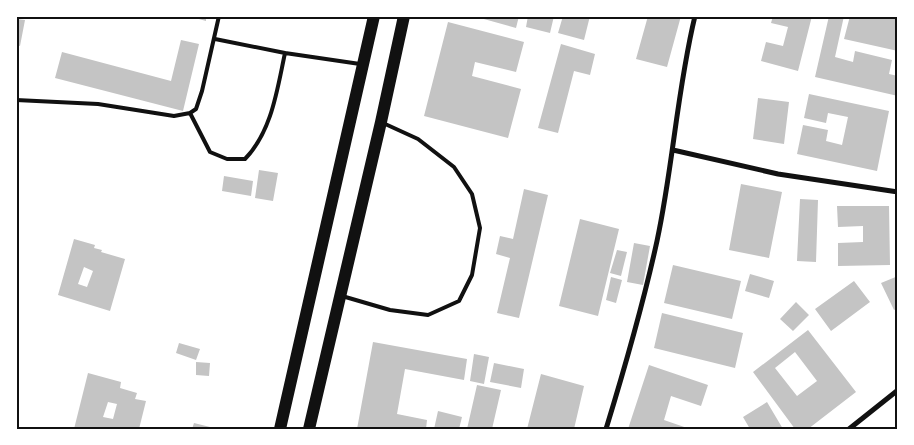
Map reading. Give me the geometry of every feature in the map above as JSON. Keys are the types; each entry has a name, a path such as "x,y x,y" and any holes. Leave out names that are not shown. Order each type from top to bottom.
{"main road":[{"path":"280,429 374,16"},
{"path":"309,429 404,16"}],"street":[{"path":"606,429 626,364 657,242 673,150 687,47 695,16"},
{"path":"673,150 778,174 898,192"},
{"path":"849,429 898,390"}],"lane":[{"path":"16,100 98,104 174,116 190,113 196,109 202,92 219,16"},
{"path":"214,39 285,53 363,64"},
{"path":"190,113 210,152 226,159 245,159 255,148 268,125 285,53"},
{"path":"340,296 390,310 428,315 459,301 472,275 480,228 472,194 454,167 418,139 381,122"}],"building":[{"path":"188,16 206,16 206,21"},
{"path":"473,16 519,16 516,28"},
{"path":"528,16 554,16 550,33 526,27"},
{"path":"563,16 590,16 584,40 558,33"},
{"path":"648,16 681,16 667,67 636,59"},
{"path":"773,16 812,16 798,71 761,61 766,42 783,46 788,27 771,23"},
{"path":"829,16 844,16 835,57 853,62 855,51 892,60 889,74 898,76 898,96 815,77"},
{"path":"850,16 898,16 898,51 844,39"},
{"path":"16,19 25,20 20,46 16,45"},
{"path":"448,22 524,42 516,72 475,62 472,76 521,89 508,138 424,116"},
{"path":"181,40 199,44 183,111 55,78 62,52 171,81"},
{"path":"561,44 595,54 590,75 574,71 558,133 538,128"},
{"path":"809,94 889,111 877,171 797,154 803,125 828,130 826,141 842,145 848,117 828,113 826,123 804,118"},
{"path":"758,98 789,102 784,144 753,139"},
{"path":"259,170 278,173 273,201 255,198"},
{"path":"224,176 253,181 251,196 222,191"},
{"path":"741,184 782,192 769,258 729,250"},
{"path":"524,189 548,195 519,318 497,313 510,258 496,254 500,236 513,239"},
{"path":"800,199 818,200 816,262 797,261"},
{"path":"837,206 889,206 890,265 838,266 838,243 863,242 863,226 838,227"},
{"path":"580,219 619,229 598,316 559,306"},
{"path":"74,239 95,245 94,248 102,250 101,252 125,259 110,311 58,295","holes":["84,267 93,271 87,287 78,284"]},
{"path":"634,243 650,246 643,285 627,282"},
{"path":"617,250 627,252 621,276 610,273"},
{"path":"673,265 741,281 732,319 664,303"},
{"path":"750,274 774,281 769,298 745,291"},
{"path":"898,276 898,308 894,310 881,283"},
{"path":"611,277 622,280 616,303 606,300"},
{"path":"854,281 870,302 831,331 815,309"},
{"path":"796,302 809,315 793,331 780,319"},
{"path":"662,313 743,333 735,368 654,348"},
{"path":"808,330 856,392 808,429 795,429 753,372","holes":["795,352 817,381 797,396 775,368"]},
{"path":"373,342 467,359 464,380 405,369 397,414 427,420 426,429 357,429"},
{"path":"179,343 200,349 196,360 176,353"},
{"path":"474,354 489,357 484,384 470,381"},
{"path":"196,362 210,363 209,376 196,375"},
{"path":"494,363 524,369 521,388 490,382"},
{"path":"649,365 708,385 701,406 671,396 664,420 690,429 628,429"},
{"path":"88,373 121,382 120,388 137,393 135,399 146,401 139,429 74,429","holes":["108,402 117,404 113,419 103,417"]},
{"path":"541,374 584,386 574,429 527,429"},
{"path":"477,385 501,390 492,429 467,429"},
{"path":"767,402 783,429 750,429 743,417"},
{"path":"438,411 462,417 459,429 434,429"},
{"path":"194,423 210,427 209,429 192,429"}]}
